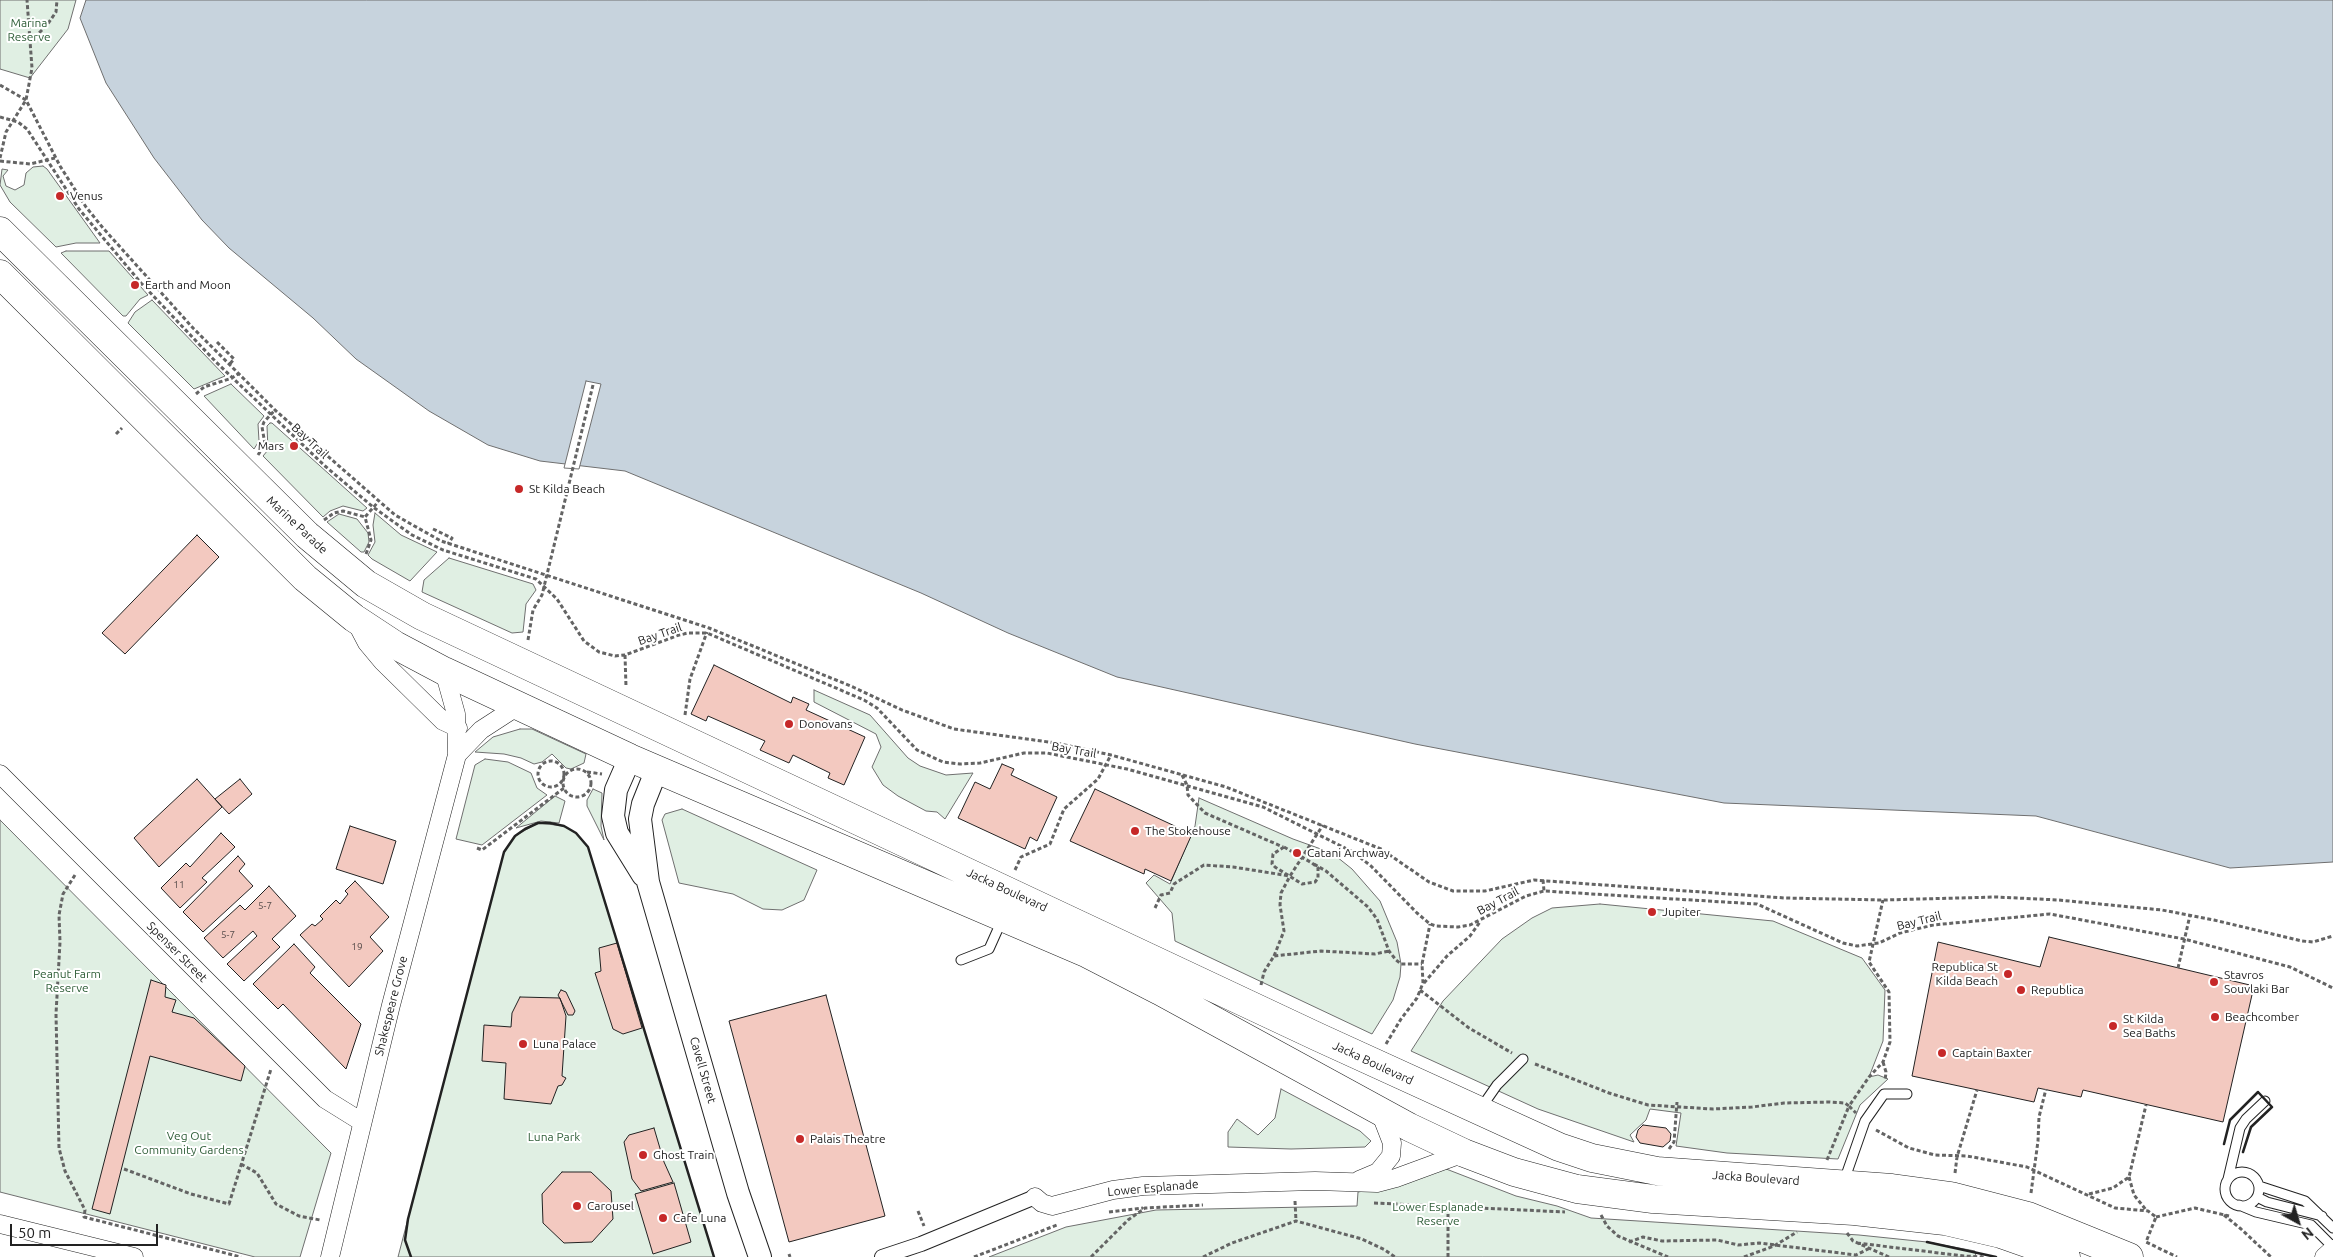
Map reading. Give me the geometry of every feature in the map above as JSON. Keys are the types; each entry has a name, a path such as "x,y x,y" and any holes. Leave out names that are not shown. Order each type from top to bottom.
{"main road":[{"name":"Marine Parade","path":"0,231 241,471 338,563 398,604 659,727"},
{"path":"0,274 305,578 354,618 395,645 444,671 657,769 659,727"},
{"path":"630,758 659,727"},
{"name":"Jacka Boulevard","path":"659,727 1436,1092 1559,1147 1628,1167 1657,1172 1833,1183 1951,1196 2028,1216 2129,1257"},
{"name":"Jacka Boulevard","path":"657,769 865,860 1088,954 1160,990 1409,1127 1464,1153 1514,1172 1577,1189 1653,1199 1906,1215 1946,1221 2002,1234 2066,1257"},
{"path":"1409,1127 1424,1129 1436,1123 1439,1116 1436,1092"},
{"path":"1464,1153 1474,1109"}],"street":[{"path":"354,618 367,643 382,661 443,721 458,728"},
{"name":"Shakespeare Grove","path":"330,1257 362,1122 457,756 458,728 444,671"},
{"name":"Shakespeare Grove","path":"457,756 481,730 518,706"},
{"name":"Cavell Street","path":"630,758 616,790 612,816 617,833 648,882"},
{"name":"Cavell Street","path":"657,769 643,804 640,819 648,882 742,1208 760,1257"},
{"name":"Spenser Street","path":"0,774 276,1052 325,1099 362,1122"},
{"name":"Lower Esplanade","path":"1351,1182 1378,1172 1391,1156 1392,1143 1380,1112"},
{"name":"Lower Esplanade","path":"882,1257 921,1244 1035,1197 1045,1204 1052,1206 1112,1190 1143,1186 1203,1183 1389,1181 1464,1153"},
{"path":"0,1224 134,1257"},
{"path":"2324,1257 2333,1248"}],"lane":[{"path":"961,960 989,949 1003,918"},
{"path":"1474,1109 1523,1059"},
{"path":"1833,1183 1865,1121 1884,1094 1907,1094"},
{"path":"2265,1101 2241,1125 2226,1187 2227,1196 2233,1203 2256,1212 2311,1225 2333,1248"},
{"path":"2227,1182 2234,1175 2244,1172 2254,1177 2259,1186 2301,1199 2322,1216 2333,1228"},
{"path":"2239,1205 2250,1204 2256,1197 2259,1186"},
{"path":"2256,1197 2267,1202 2322,1216"}],"path":[{"path":"27,0 32,68 26,100 6,132 0,160 22,165 55,158"},
{"path":"30,42 48,25 56,12 58,0"},
{"path":"0,85 26,100 72,187 103,228 238,374 275,410 378,502 411,526 448,544 709,628 902,710 954,729 1056,742 1111,755 1226,787 1381,849 1429,882 1453,891 1485,891 1525,880 1543,880 1758,896 1883,900 1996,897 2059,900 2130,906 2190,915 2302,941 2313,942 2333,936"},
{"name":"Bay Trail","path":"0,117 12,120 27,129 67,193 97,232 141,283 270,415 373,507 412,535 432,545 536,579 561,604 584,641 606,654 626,655 679,635 707,633 864,700 877,708 917,750 943,762 960,764 980,763 1005,756 1046,753 1106,764 1263,807 1353,852 1371,866 1430,924 1436,926 1458,927 1480,921 1526,896 1544,891 1757,904 1843,943 1857,946 1873,945 1900,933 1933,925 2026,914 2050,914 2184,939 2290,967 2333,988"},
{"path":"217,342 234,359 229,364"},
{"path":"195,394 204,387 232,378 238,374"},
{"path":"522,663 533,610 542,595 545,576 593,385"},
{"path":"258,456 265,444 262,427 275,410"},
{"path":"365,517 378,502"},
{"path":"324,520 334,513 343,510 365,517"},
{"path":"364,557 371,540 365,517"},
{"path":"433,529 452,538 448,544"},
{"path":"690,720 684,718 690,679 709,628"},
{"path":"626,655 627,691"},
{"path":"812,678 814,672"},
{"path":"1014,871 1021,857 1050,844 1064,809 1098,779 1111,755"},
{"path":"587,772 592,784 585,795 572,797 564,788 563,779 562,767 556,762 547,762 539,770 540,781 546,786 557,786 563,779 574,769 579,768 587,772 605,774"},
{"path":"1182,775 1187,785 1188,795 1205,813 1284,847 1312,862 1341,883 1368,907 1377,919 1389,951 1401,964 1422,964"},
{"path":"477,848 482,850 564,788"},
{"path":"1260,988 1264,972 1274,956 1284,931 1280,893 1324,825"},
{"path":"1284,847 1273,854 1272,864 1275,868 1302,884 1315,882 1319,872 1312,862"},
{"path":"87,861 63,894 58,915 60,942 56,1014 59,1148 65,1171 85,1210 84,1217 241,1257"},
{"path":"1155,908 1161,895 1170,893 1174,884 1204,865 1233,867 1290,876"},
{"path":"1543,880 1544,891"},
{"path":"1757,904 1758,896"},
{"path":"1833,1183 1827,1161 1849,1106 1869,1077 1883,1062 1890,1042 1889,992 1868,962 1883,900"},
{"path":"2178,968 2190,915"},
{"path":"1375,1063 1396,1026 1417,998 1423,983 1447,956 1470,936 1480,921"},
{"path":"1423,983 1422,964 1430,924"},
{"path":"1274,956 1336,950 1375,954 1389,951"},
{"path":"1420,990 1469,1028 1523,1059 1648,1105 1713,1109 1752,1108 1784,1103 1845,1103 1872,1128 1909,1148 1935,1155 1967,1156 2034,1170 2115,1208 2148,1211"},
{"path":"124,1169 191,1194 229,1204 276,1052"},
{"path":"1951,1196 1957,1157 1977,1090"},
{"path":"2028,1216 2038,1141 2039,1117 2046,1090"},
{"path":"1667,1152 1674,1142 1677,1102"},
{"path":"2146,1104 2129,1177 2134,1195 2148,1211 2156,1216 2194,1208 2224,1215 2242,1228 2271,1257"},
{"path":"241,1164 257,1173 276,1204 299,1216 338,1223"},
{"path":"2088,1194 2113,1188 2129,1177"},
{"path":"1288,1201 1305,1201"},
{"path":"1295,1201 1296,1221"},
{"path":"1373,1203 1571,1212"},
{"path":"1103,1212 1210,1204"},
{"path":"1448,1207 1448,1257"},
{"path":"1090,1257 1128,1220 1145,1208"},
{"path":"1595,1213 1600,1214 1611,1231 1628,1242 1668,1257"},
{"path":"2156,1216 2146,1242 2177,1257"},
{"path":"1203,1257 1232,1243 1296,1221 1362,1239 1395,1257"},
{"path":"974,1257 1063,1223"},
{"path":"1845,1228 1851,1239 1857,1243 1889,1257"},
{"path":"1744,1257 1774,1246 1799,1231"},
{"path":"1628,1242 1643,1238 1662,1241 1717,1240 1738,1245 1754,1242 1856,1255 1870,1248"},
{"path":"1857,1243 1964,1256 1982,1257 1982,1255"}],"green space":[{"name":"Marina Reserve","path":"0,0 76,0 68,29 30,78 0,69"},
{"path":"43,166 100,243 76,243 56,247 10,202 0,185 2,169 8,170 3,176 6,186 15,190 24,185 26,173 33,167"},
{"path":"66,251 109,251 148,295 140,299 126,316 123,316 61,253"},
{"path":"152,300 225,376 194,389 128,323 135,312"},
{"path":"231,384 264,416 258,424 259,441 254,449 204,396"},
{"path":"270,423 367,508 363,511 343,506 330,511 323,517 263,456 268,450 267,426"},
{"path":"375,513 401,535 437,552 410,581 368,555 375,542 373,525"},
{"path":"339,514 357,519 368,533 369,542 364,552 361,552 327,522"},
{"path":"449,558 533,584 536,590 526,604 523,632 512,633 422,592 424,580"},
{"path":"814,690 870,715 908,758 920,766 946,775 973,773 945,819 937,812 926,811 898,796 883,785 872,767 881,747 876,734 814,702"},
{"path":"520,729 532,729 586,754 584,763 571,769 566,768 552,754 542,762 534,764 521,758 504,754 475,752 493,737"},
{"path":"485,759 508,762 531,773 537,788 547,795 482,845 456,839 475,765"},
{"path":"593,789 602,793 601,826 604,840 587,806 587,800"},
{"path":"555,796 565,801 559,823 541,821 516,828"},
{"path":"1199,798 1293,839 1332,853 1352,869 1380,901 1397,942 1401,964 1400,977 1393,1000 1372,1034 1175,941 1172,913 1146,883 1154,875 1170,884 1195,826"},
{"path":"682,809 817,870 804,900 782,910 763,909 733,894 679,883 662,820 665,814"},
{"path":"0,820 331,1153 300,1257 255,1257 0,1192"},
{"name":"Luna Park","path":"538,823 564,826 576,833 588,847 714,1257 398,1257 504,852 515,836"},
{"path":"1600,904 1773,921 1862,958 1885,990 1883,1041 1869,1077 1878,1075 1888,1079 1860,1105 1838,1159 1727,1153 1676,1146 1681,1113 1650,1109 1646,1120 1630,1135 1634,1142 1538,1109 1411,1051 1443,1001 1502,939 1532,918 1552,908"},
{"path":"1281,1089 1360,1131 1371,1141 1365,1147 1291,1149 1228,1147 1228,1132 1237,1119 1258,1135 1275,1118"},
{"name":"Lower Esplanade Reserve","path":"1441,1167 1516,1196 1557,1206 1591,1218 1859,1235 1927,1242 1975,1251 1976,1257 989,1257 1066,1227 1156,1210 1357,1206 1358,1192 1380,1188"}],"shaded area":[{"path":"86,0 2333,0 2333,862 2230,868 2036,816 1724,803 1415,744 1117,677 1008,633 921,593 625,471 540,461 488,445 429,411 356,359 313,318 229,248 202,220 154,158 106,83 80,18"}],"pier":[{"path":"586,381 601,384 579,469 564,468"}],"building":[{"path":"197,535 219,557 125,654 102,633"},
{"path":"714,665 791,703 793,697 809,704 806,710 865,737 844,785 828,778 830,773 793,755 789,763 760,750 765,741 708,716 706,721 691,714"},
{"path":"1002,764 1014,769 1011,775 1057,797 1037,841 1030,837 1025,849 958,818 975,782 990,789"},
{"path":"197,779 222,807 159,867 134,838"},
{"path":"240,779 252,794 229,814 215,799"},
{"path":"1095,789 1192,834 1171,881 1145,869 1144,874 1070,841"},
{"path":"350,826 396,841 383,884 336,869"},
{"path":"221,833 235,847 202,878 207,882 180,908 161,888 186,863 190,867"},
{"path":"238,856 245,864 239,871 253,886 203,932 183,912"},
{"path":"355,881 389,917 370,937 383,951 349,987 300,935 312,924 315,926 323,919 320,916 336,900 340,904 348,894 345,891"},
{"path":"269,886 296,916 272,939 280,947 244,981 227,964 257,936 253,931 223,958 204,938 240,905 245,910"},
{"name":"St Kilda Sea Baths","path":"2049,937 2254,986 2223,1122 2083,1090 2081,1097 2038,1088 2034,1102 1912,1076 1938,942 2040,967"},
{"path":"617,943 642,1028 623,1034 613,1029 595,973 601,971 599,948"},
{"path":"294,944 315,967 310,973 361,1024 346,1069 283,1004 278,1009 253,984"},
{"path":"151,980 166,985 165,997 176,1000 172,1012 194,1018 245,1066 241,1081 150,1056 110,1214 92,1209"},
{"path":"561,990 566,992 575,1011 573,1015 568,1015 558,995"},
{"name":"Palais Theatre","path":"826,995 885,1216 789,1242 729,1021"},
{"name":"Luna Palace","path":"520,997 560,998 566,1016 562,1076 566,1078 562,1085 558,1086 551,1104 504,1099 506,1063 482,1061 484,1025 511,1027 512,1013"},
{"path":"1643,1125 1666,1128 1671,1134 1670,1141 1663,1147 1640,1143 1636,1137 1638,1130"},
{"name":"Ghost Train","path":"654,1128 664,1162 673,1182 641,1191 632,1179 624,1142 629,1135"},
{"name":"Carousel","path":"562,1172 591,1172 611,1191 613,1219 592,1242 564,1243 543,1223 542,1194"},
{"name":"Cafe Luna","path":"674,1183 691,1242 653,1254 635,1194"}],"wall":[{"path":"411,1257 405,1240 408,1219 504,852 515,836 538,823 564,826 576,833 588,847 714,1257"},
{"path":"2224,1144 2230,1120 2258,1092 2272,1107 2251,1127 2243,1152"},
{"path":"1927,1242 1996,1257"}],"place":[{"name":"Venus","path":"60,196"},
{"name":"Earth and Moon","path":"135,285"},
{"name":"Mars","path":"294,446"},
{"name":"St Kilda Beach","path":"519,489"},
{"name":"Donovans","path":"789,724"},
{"name":"The Stokehouse","path":"1135,831"},
{"name":"Catani Archway","path":"1297,853"},
{"name":"Jupiter","path":"1652,912"},
{"name":"Republica St Kilda Beach","path":"2008,974"},
{"name":"Stavros Souvlaki Bar","path":"2214,982"},
{"name":"Republica","path":"2021,990"},
{"name":"Beachcomber","path":"2215,1017"},
{"name":"St Kilda Sea Baths","path":"2113,1026"},
{"name":"Luna Palace","path":"523,1044"},
{"name":"Captain Baxter","path":"1942,1053"},
{"name":"Palais Theatre","path":"800,1139"},
{"name":"Ghost Train","path":"643,1155"},
{"name":"Carousel","path":"577,1206"},
{"name":"Cafe Luna","path":"663,1218"}],"park label":[{"name":"Peanut Farm Reserve","path":"67,981"},
{"name":"Veg Out Community Gardens","path":"189,1143"}]}
